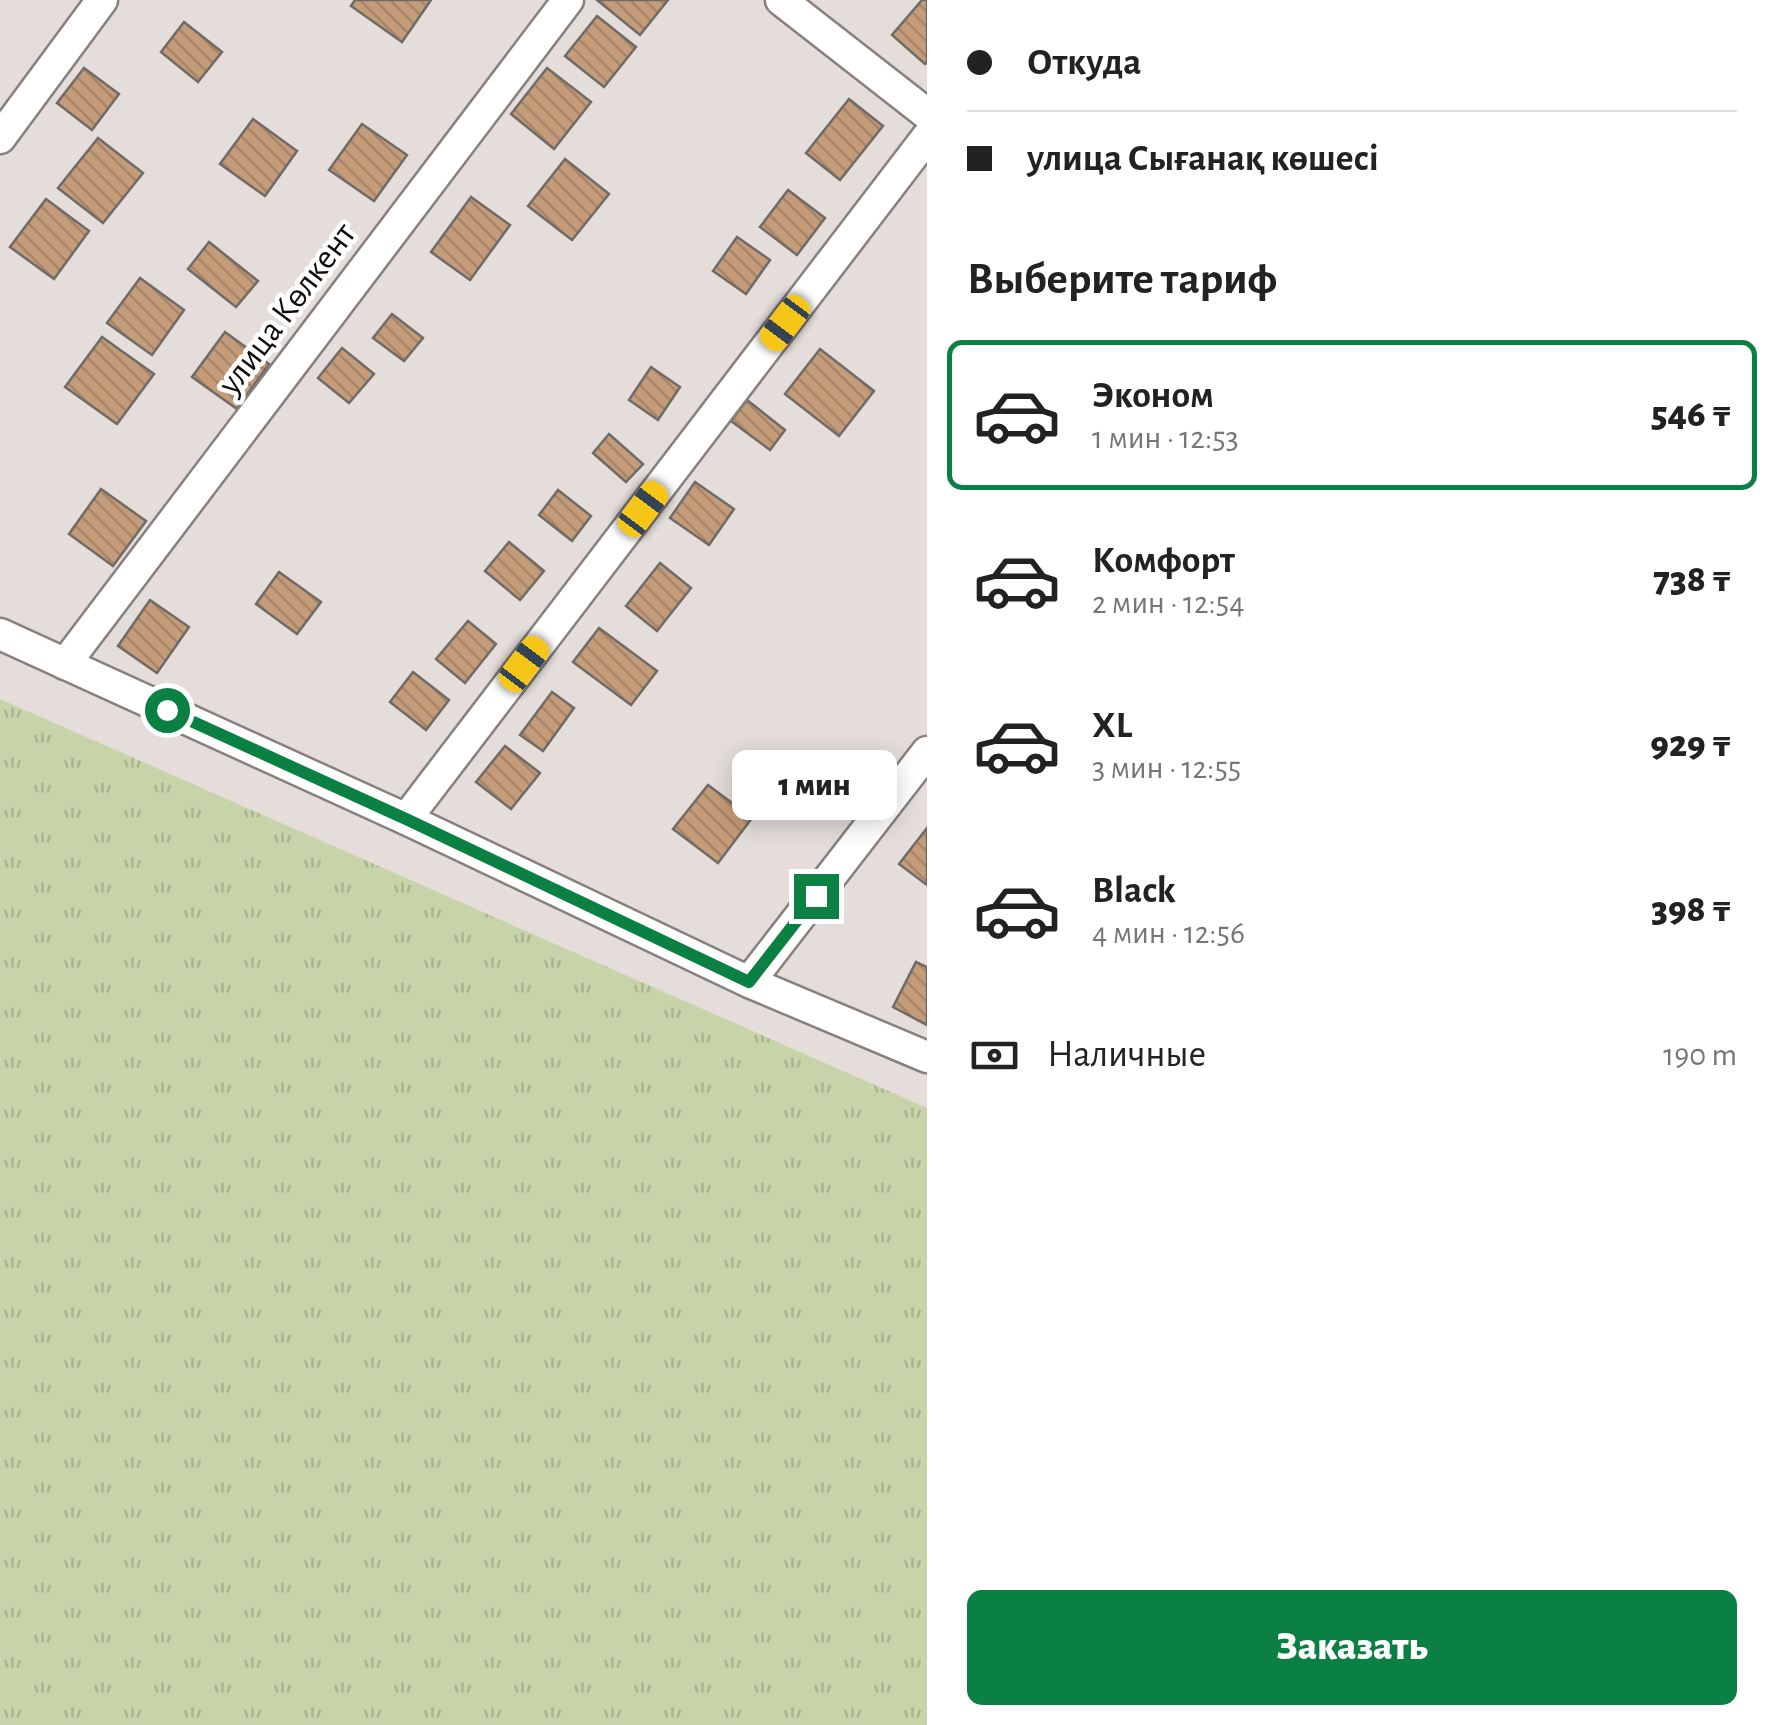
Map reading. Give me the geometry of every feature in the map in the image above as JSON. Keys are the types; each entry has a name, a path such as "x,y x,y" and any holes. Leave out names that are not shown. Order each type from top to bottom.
{"street":[{"path":"0,138 102,0"},
{"name":"улица Көлкент","path":"64,664 568,0"},
{"path":"780,0 927,114"},
{"path":"406,819 927,137"},
{"path":"0,634 406,819 749,982 927,1058"},
{"path":"749,982 927,752"}],"green space":[{"path":"0,699 927,1108 927,1725 0,1725"}],"building":[{"path":"355,0 431,0 402,42 351,6"},
{"path":"597,0 668,0 640,35"},
{"path":"922,0 927,0 925,64 892,35"},
{"path":"597,16 636,47 604,87 565,56"},
{"path":"184,22 222,52 198,82 161,52"},
{"path":"84,68 119,94 92,130 57,103"},
{"path":"547,68 591,102 554,149 511,114"},
{"path":"849,99 883,126 840,180 806,153"},
{"path":"253,119 297,151 265,196 220,164"},
{"path":"362,124 407,155 374,201 329,170"},
{"path":"98,138 143,173 103,223 58,188"},
{"path":"565,159 609,194 572,240 528,206"},
{"path":"788,190 825,218 797,255 760,227"},
{"path":"471,197 510,225 470,280 431,252"},
{"path":"46,199 89,231 54,279 10,247"},
{"path":"737,237 770,260 746,294 713,271"},
{"path":"209,242 258,281 236,307 188,269"},
{"path":"140,278 184,310 152,355 107,323"},
{"path":"392,314 423,338 404,361 373,338"},
{"path":"225,332 269,364 237,409 192,377"},
{"path":"102,337 154,374 117,424 65,387"},
{"path":"342,348 374,374 349,403 318,378"},
{"path":"820,349 874,391 839,436 785,394"},
{"path":"651,367 680,387 658,420 629,400"},
{"path":"747,400 785,430 770,450 731,421"},
{"path":"609,434 643,464 626,482 593,453"},
{"path":"695,482 734,509 709,545 670,518"},
{"path":"101,489 146,521 113,566 69,534"},
{"path":"558,490 591,516 572,541 539,515"},
{"path":"509,542 544,571 520,600 485,571"},
{"path":"660,563 691,588 657,631 626,606"},
{"path":"279,572 321,602 297,634 256,604"},
{"path":"150,600 189,627 157,673 118,646"},
{"path":"468,621 496,644 465,683 436,659"},
{"path":"599,628 657,671 631,705 573,662"},
{"path":"413,672 449,700 426,730 390,702"},
{"path":"552,692 574,708 543,751 520,735"},
{"path":"505,746 540,773 511,809 476,782"},
{"path":"708,785 752,818 718,863 673,829"},
{"path":"927,828 927,885 899,864"},
{"path":"916,962 927,967 927,1025 893,1007"}],"route":[{"path":"167,710 749,982 816,896"}]}
